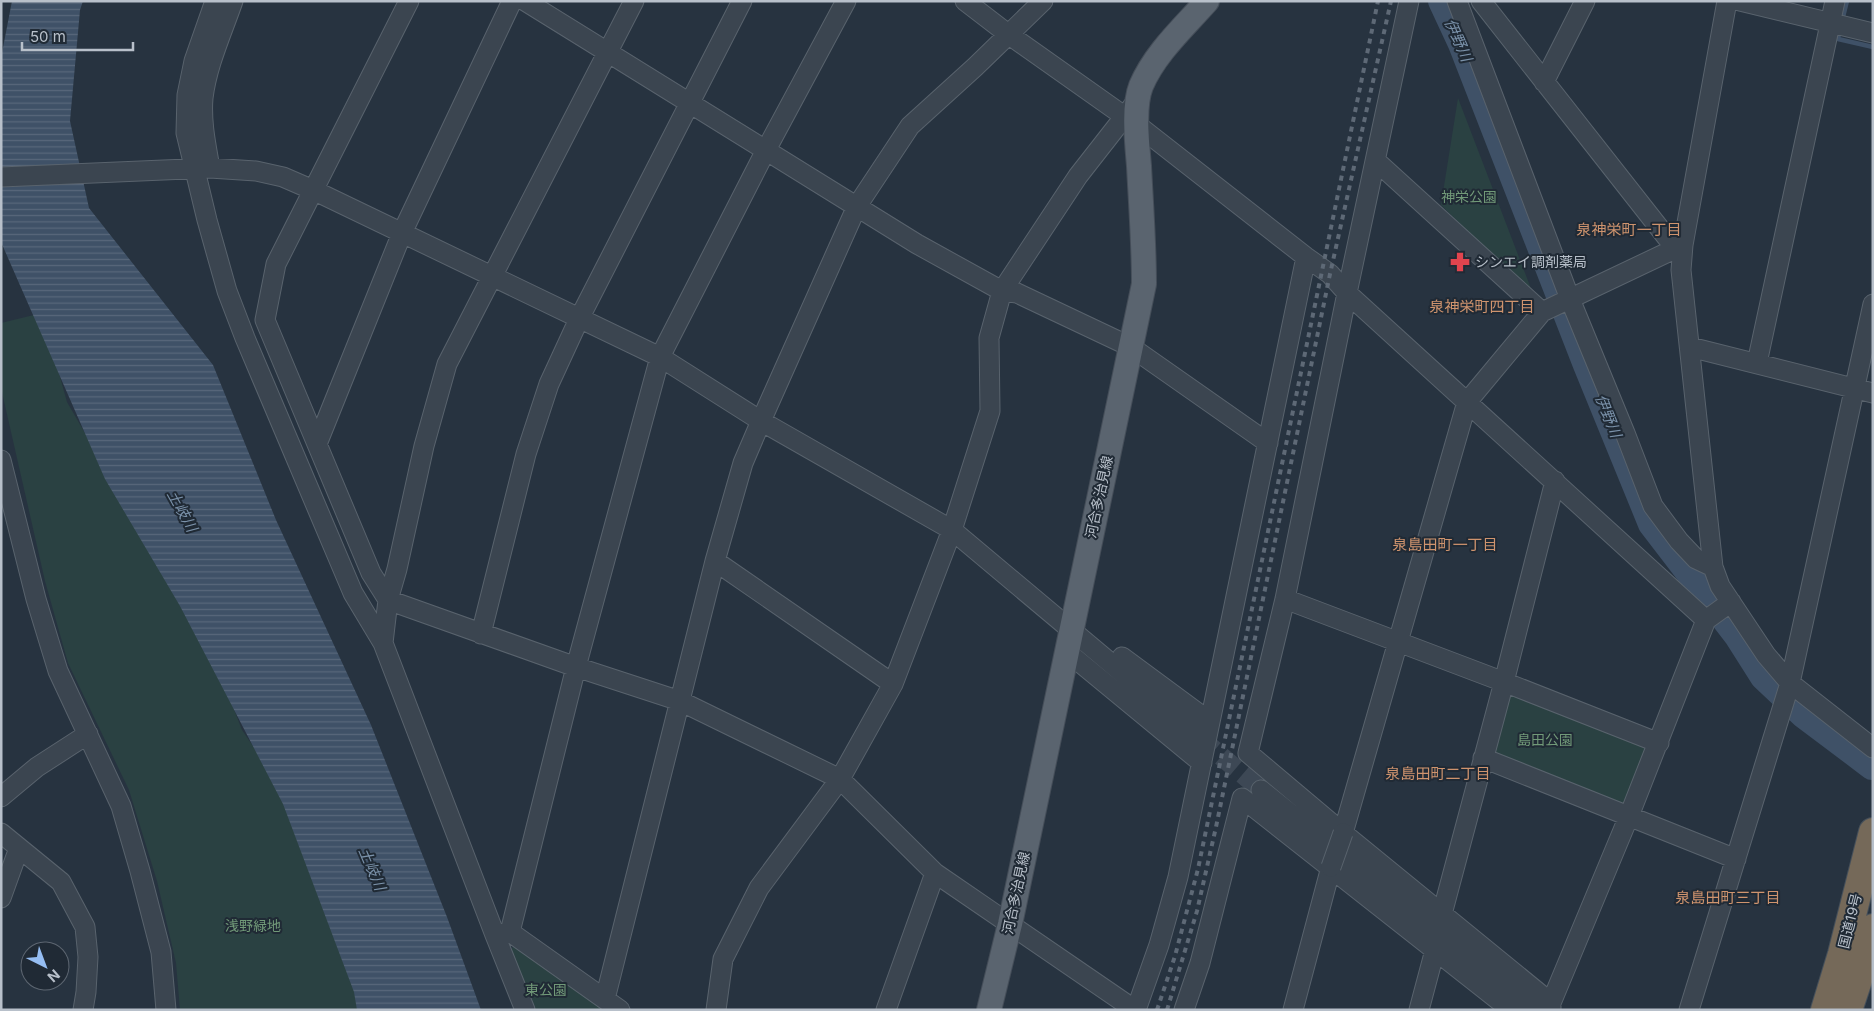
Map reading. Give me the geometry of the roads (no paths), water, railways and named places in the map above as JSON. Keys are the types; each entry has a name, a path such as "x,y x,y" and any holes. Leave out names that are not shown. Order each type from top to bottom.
{"highway":[{"name":"国道19号","path":"1825,1010 1842,954 1873,832"},
{"name":"国道19号","path":"1848,1010 1873,928"}],"main road":[{"name":"河合多治見線","path":"989,1010 1010,924 1144,284 1144,257 1133,113 1140,88 1148,71 1164,49 1207,1"}],"street":[{"path":"215,1 194,61 187,95 186,132 227,291 353,593 383,642 503,934 525,1010"},
{"path":"195,168 203,132 203,98 209,68 233,1"},
{"path":"409,1 276,264 265,320 372,573 388,600 576,667 680,701 840,779 934,873 1135,1010 1159,945 1178,877 1306,257"},
{"path":"317,444 402,233 512,1"},
{"path":"525,1 917,244 1002,291 1017,293 1131,347 1268,443"},
{"path":"383,642 388,600 397,569 424,446 447,364 634,1"},
{"path":"482,634 526,454 549,384 579,319 742,1"},
{"path":"503,934 660,357 766,150 846,1"},
{"path":"965,1 1008,34 1133,113 1306,257 1330,274 1347,293 1706,620"},
{"path":"605,999 715,561 743,463 761,421 857,206 910,126 975,67 1043,1"},
{"path":"1409,1 1285,599 1248,752 1342,833 1442,914 1545,1007"},
{"path":"1457,1 1570,299 1653,506 1679,541 1696,559 1713,567"},
{"path":"1481,1 1668,239 1683,245"},
{"path":"1544,82 1586,1"},
{"path":"1727,1 1683,245 1681,270 1713,567 1720,586 1766,655 1790,683 1873,748"},
{"path":"1740,1 1873,33"},
{"path":"1757,364 1835,1"},
{"path":"716,1010 723,959 751,902 779,860 840,779 893,684 952,530 990,411 990,338 1002,291 1078,176 1133,113"},
{"path":"1376,161 1542,312"},
{"path":"1,177 195,168 256,171 283,177 313,190 492,278 660,357 761,421 952,530 1070,634 1200,738"},
{"path":"1293,1010 1331,867 1466,402 1542,312 1683,245"},
{"path":"1690,1010 1790,683 1864,390 1873,304"},
{"path":"1690,347 1864,390"},
{"path":"1,460 6,500 58,671 121,806 161,952 166,1010"},
{"path":"1442,914 1555,481"},
{"path":"715,561 893,684"},
{"path":"1285,599 1659,743"},
{"path":"1545,1007 1629,816 1706,620 1731,602"},
{"path":"1070,634 1210,722"},
{"path":"1070,634 1202,763"},
{"path":"1,796 36,766 88,734"},
{"path":"1483,758 1736,859"},
{"path":"1261,790 1545,1007"},
{"path":"1184,1010 1200,963 1242,798 1511,1010"},
{"path":"1,834 61,882 85,927 88,957 83,1010"},
{"path":"1,898 19,848"},
{"path":"886,1010 934,873"},
{"path":"503,934 620,1010"},
{"path":"1419,1010 1435,950"}],"water":[{"name":"土岐川","path":"12,1 83,1 80,10 70,121 89,208 213,365 276,520 371,725 447,917 481,1010 357,1010 354,992 283,804 180,606 105,479 1,242 1,58"}],"waterway":[{"name":"伊野川","path":"1441,1 1461,44 1586,365 1651,524 1737,636 1763,677 1803,715 1872,767"},
{"path":"1842,21 1847,1"},
{"path":"1840,29 1838,39 1873,47"}],"tunnel":[{"path":"1200,738 1261,790"}],"railway":[{"path":"1157,1010 1175,956 1198,869 1378,1"},
{"path":"1167,1010 1197,911 1216,827 1330,274 1391,1"}],"place":[{"name":"シンエイ調剤薬局","path":"1460,262"}],"district":[{"name":"泉神栄町一丁目","path":"1629,230"},
{"name":"泉神栄町四丁目","path":"1482,307"},
{"name":"泉島田町一丁目","path":"1445,545"},
{"name":"泉島田町二丁目","path":"1438,774"},
{"name":"泉島田町三丁目","path":"1728,898"}],"park label":[{"name":"神栄公園","path":"1469,197"},
{"name":"島田公園","path":"1545,740"},
{"name":"浅野緑地","path":"253,926"},
{"name":"東公園","path":"546,990"}]}
